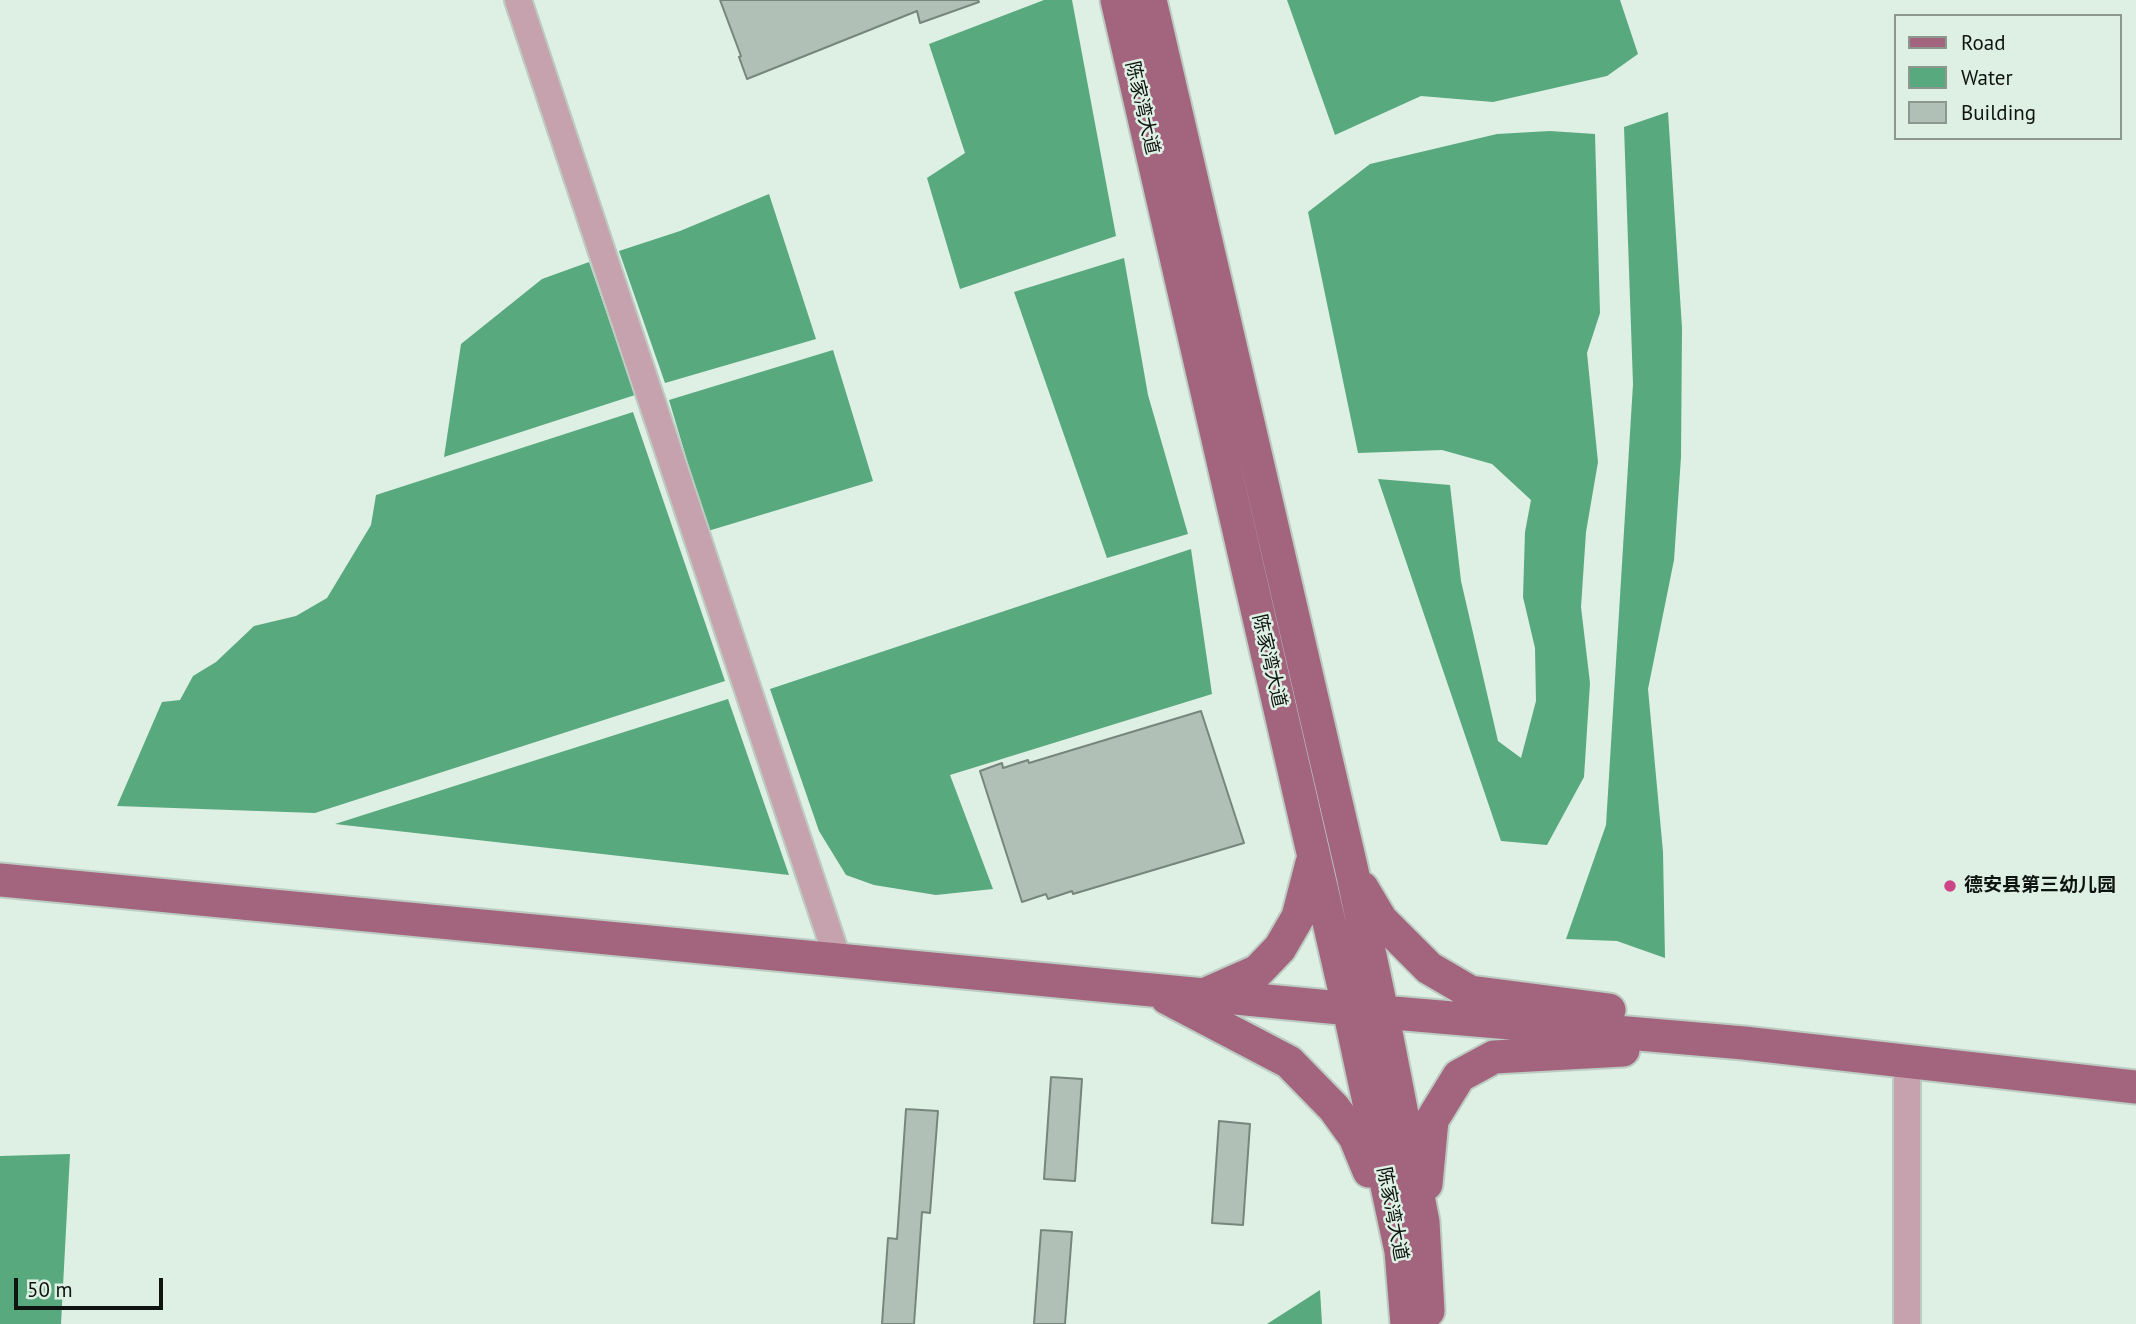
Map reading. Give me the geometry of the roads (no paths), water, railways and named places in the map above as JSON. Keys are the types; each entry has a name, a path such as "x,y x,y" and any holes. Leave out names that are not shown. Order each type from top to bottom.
{"main road":[{"name":"陈家湾大道","path":"1117,0 1349,1009 1401,1251 1407,1324"},
{"name":"陈家湾大道","path":"1150,0 1352,871 1382,1012 1423,1222 1429,1324"},
{"path":"1204,995 1258,971 1280,948 1298,917 1314,857"},
{"path":"1352,871 1381,920 1429,968 1470,992 1656,1016 1744,1043"},
{"path":"0,880 1349,1009 1744,1043 2136,1087"},
{"path":"1152,990 1289,1062 1335,1108 1355,1137 1401,1251"},
{"path":"1423,1222 1432,1120 1459,1076 1494,1057 1744,1043"}],"street":[{"path":"518,0 838,960"},
{"path":"1907,1061 1907,1324"}],"water":[{"path":"1044,0 1072,0 1116,236 960,289 927,178 965,153 929,44"},
{"path":"1287,0 1620,0 1638,54 1607,76 1493,102 1421,96 1335,135"},
{"path":"1668,112 1682,328 1681,457 1674,560 1648,689 1663,852 1665,958 1617,941 1566,939 1606,825 1633,384 1624,127"},
{"path":"1550,131 1595,134 1600,313 1587,353 1598,462 1586,532 1581,607 1590,683 1584,777 1547,845 1501,841 1378,479 1450,485 1461,581 1498,741 1521,758 1536,701 1535,648 1523,597 1525,532 1531,500 1492,464 1442,450 1358,453 1308,212 1370,164 1497,134"},
{"path":"769,194 816,339 665,383 619,251 680,231"},
{"path":"1124,258 1148,395 1188,534 1107,558 1014,292"},
{"path":"589,262 635,395 444,457 461,344 542,279"},
{"path":"833,350 873,481 708,531 669,400"},
{"path":"633,412 725,681 315,813 117,806 162,702 180,700 193,676 216,662 254,626 296,616 327,598 371,525 376,495"},
{"path":"1191,549 1212,694 950,775 993,889 936,895 874,885 846,875 819,831 770,689"},
{"path":"728,699 789,875 335,824"},
{"path":"70,1154 61,1324 0,1324 0,1156"},
{"path":"1320,1290 1322,1324 1267,1324"}],"place":[{"name":"德安县第三幼儿园","path":"1950,886"}]}
